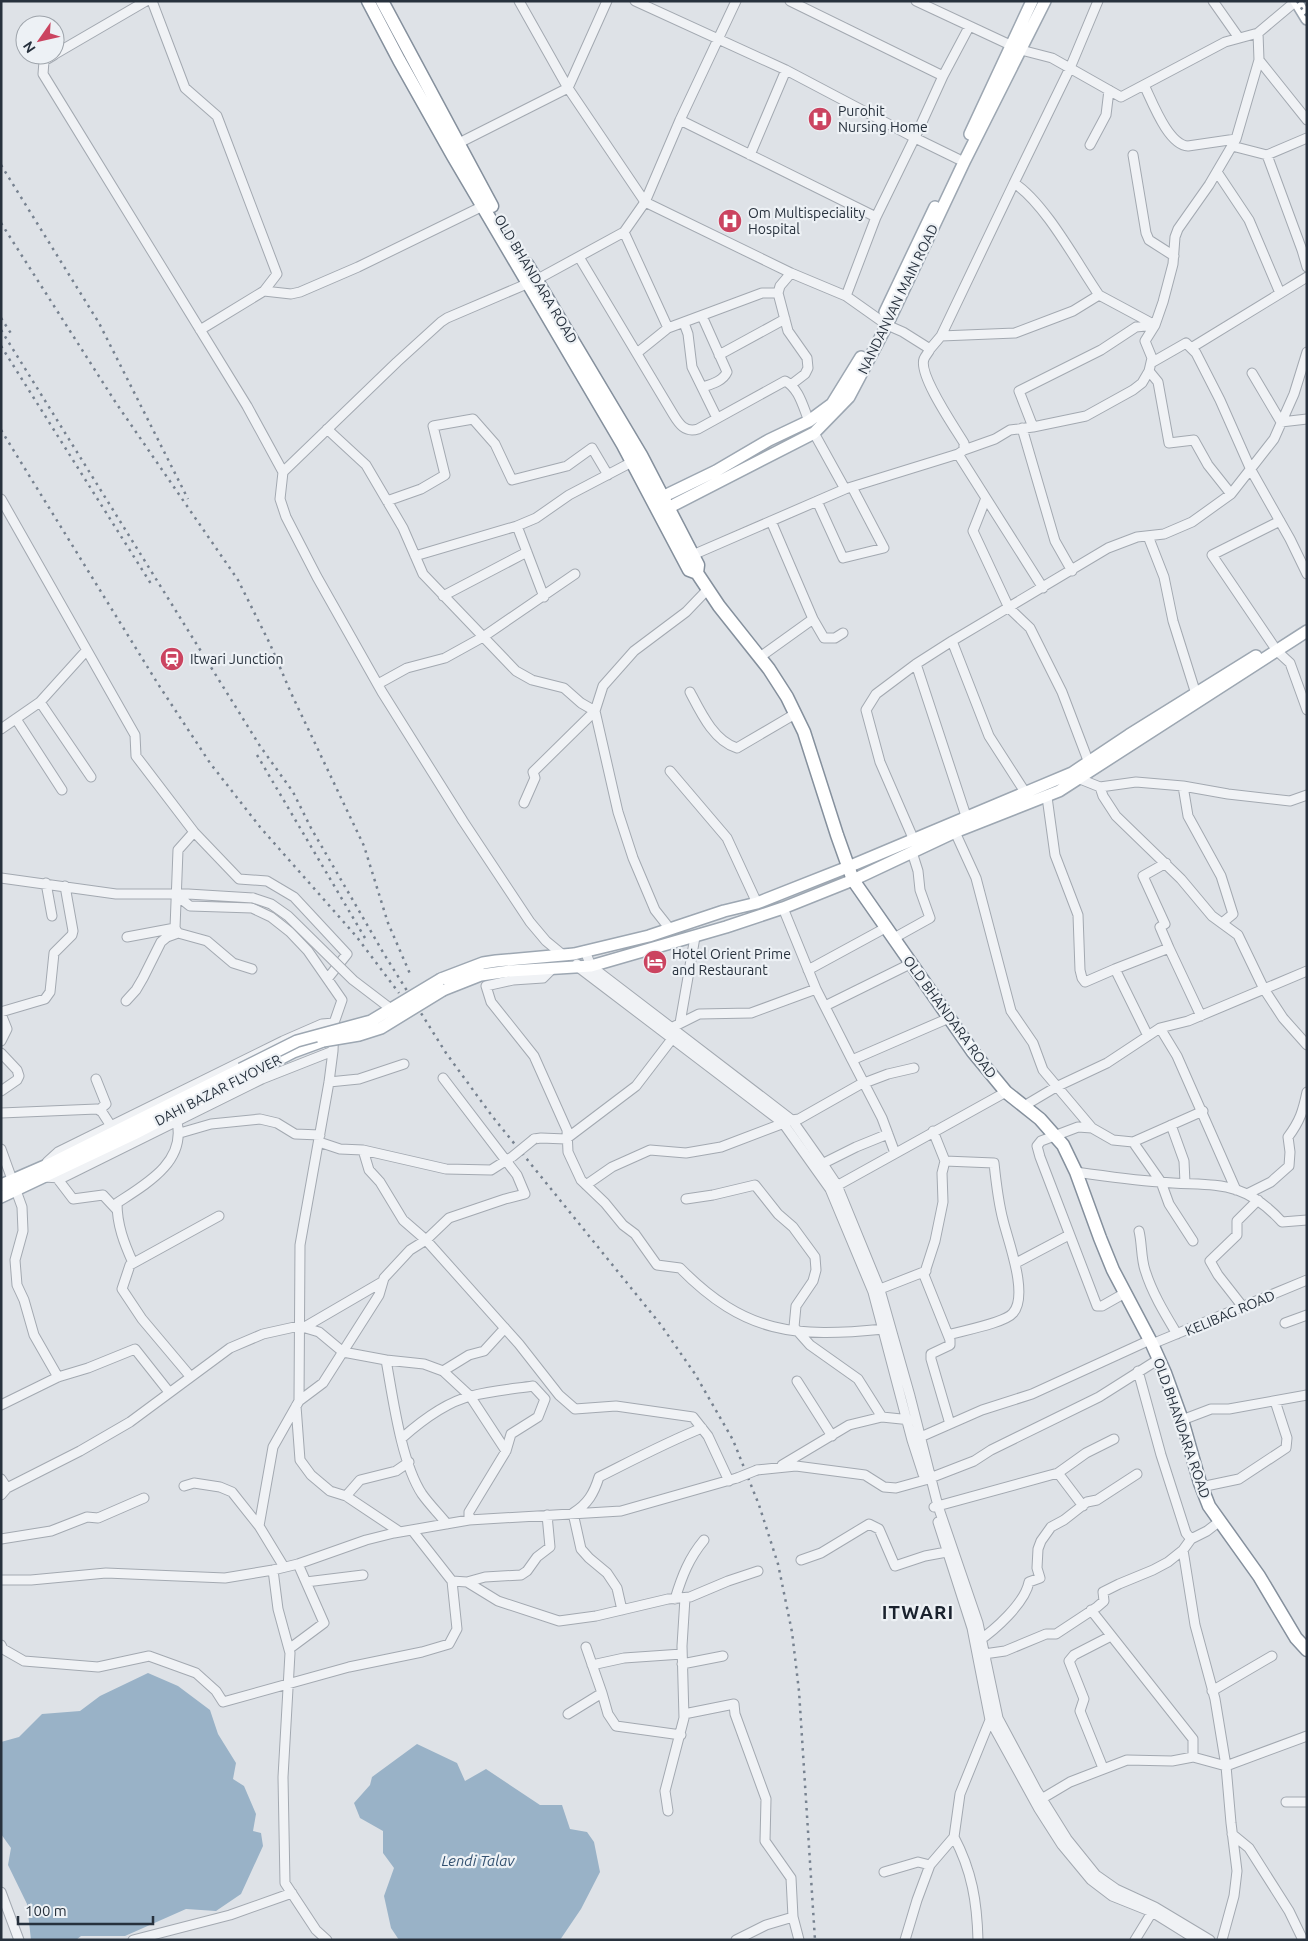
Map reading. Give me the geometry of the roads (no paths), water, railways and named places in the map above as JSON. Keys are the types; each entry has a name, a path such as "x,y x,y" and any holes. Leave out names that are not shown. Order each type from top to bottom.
{"highway":[{"path":"368,1 398,60 443,125 483,206 532,282 632,462 661,505"},
{"name":"OLD BHANDARA ROAD","path":"382,1 443,125 459,143 532,282 641,455 661,505 688,557 698,565 697,573 760,657 787,697 804,732 853,880 973,1052 1006,1092 1040,1119 1062,1145 1076,1172 1100,1238 1125,1293 1159,1359 1182,1420 1201,1487 1210,1506 1259,1576 1296,1638 1307,1650"}],"main road":[{"path":"661,505 769,440 809,420 832,404 884,323 958,159 1016,48 1032,1"},
{"name":"NANDANVAN MAIN ROAD","path":"661,505 814,433 849,397 965,160 1016,48 1045,1"},
{"path":"1296,1 1307,19"},
{"path":"1076,776 1275,648 1307,622"},
{"path":"1076,776 1089,763 1129,735 1196,694 1307,631"},
{"name":"DAHI BAZAR FLYOVER","path":"56,1170 297,1041 371,1021 441,979 496,961 574,954 649,936 724,911 758,903 1025,792 1076,776"},
{"name":"DAHI BAZAR FLYOVER","path":"15,1184 41,1172 56,1170 134,1134 293,1052 323,1041 360,1036 381,1028 401,1018 443,990 481,975 510,971 590,966 695,937 783,908 853,880 955,832 1047,797 1076,776"},
{"path":"1,1185 15,1184"},
{"path":"1,1197 15,1184"}],"street":[{"path":"65,49 146,1"},
{"path":"152,1 185,88 216,116 277,274 264,291 200,330"},
{"path":"519,1 568,88 645,202 791,273 846,296 884,323 903,332 930,349"},
{"path":"459,143 568,88 607,1"},
{"path":"635,1 786,70 958,159"},
{"path":"283,472 441,322 532,282 624,232 645,202 680,120 736,1"},
{"path":"790,1 943,76"},
{"path":"916,1 1016,48 1052,58 1121,97 1225,42 1258,33 1296,1"},
{"path":"1043,588 986,498 961,452 964,443 930,386 924,368 924,359 942,336 1070,68 1098,1"},
{"path":"1213,1 1238,38"},
{"path":"846,296 876,217 943,76 969,27"},
{"path":"688,557 848,488 961,452 1010,430 1086,416 1142,383 1152,358 1145,341 1155,325 1170,278 1175,237 1178,229 1217,172 1234,143 1260,60 1258,33"},
{"path":"1260,60 1307,120"},
{"path":"44,65 43,74 247,406 283,472 280,499 286,517 317,577 378,684 463,821 530,922 546,941 574,954 788,1122 833,1187 876,1291 927,1479 959,1579 978,1623 978,1641 994,1719 1038,1800 1096,1875 1116,1889 1210,1940"},
{"path":"750,154 786,70"},
{"path":"1144,85 1161,120 1181,146 1234,143 1267,156 1307,138"},
{"path":"1090,145 1106,115 1109,90"},
{"path":"680,120 876,217"},
{"path":"1133,155 1146,233 1149,240 1174,256"},
{"path":"1267,156 1304,249 1307,267"},
{"path":"1217,172 1249,220 1280,293"},
{"path":"1014,183 1026,191 1042,211 1099,295 1155,325"},
{"path":"264,291 291,294 300,292 366,263 483,206"},
{"path":"624,232 668,328"},
{"path":"579,257 673,414 686,429 692,431 698,429 785,381 792,384 809,420"},
{"path":"791,273 780,286 778,293 792,339 807,358 808,368 805,374 792,384"},
{"path":"1191,348 1307,277"},
{"path":"636,353 668,328 762,293 778,293"},
{"path":"942,336 1015,333 1073,311 1099,295"},
{"path":"702,316 727,372 725,377 703,387"},
{"path":"719,355 785,319"},
{"path":"684,322 688,334 692,367 717,418"},
{"path":"1033,427 1019,391 1101,350 1136,327 1155,325"},
{"path":"1150,367 1186,343 1196,353 1220,400 1251,470 1307,574"},
{"path":"913,838 880,762 866,710 876,694 916,664 952,641 1072,572 1108,548 1137,537 1164,534 1192,522 1231,494 1274,439 1294,394 1307,352"},
{"path":"1150,367 1158,382 1169,443 1194,440 1208,465 1231,494"},
{"path":"1252,373 1281,422"},
{"path":"387,501 421,489 445,475 433,426 473,419 495,444 512,480 567,466 592,448 608,475"},
{"path":"1281,422 1307,419"},
{"path":"1022,428 1055,541 1072,572"},
{"path":"327,429 366,465 403,528 423,574 443,596 516,671 532,680 564,688 581,703 595,711 618,812 633,858 655,910 670,929"},
{"path":"814,433 884,548 842,558 817,501"},
{"path":"415,556 517,526 536,518 569,495 632,462"},
{"path":"986,498 973,531 1008,608 1030,628 1062,692 1089,763"},
{"path":"1,499 135,735 136,756 194,832 239,879 267,882 294,897 347,954 328,978"},
{"path":"771,521 813,619 824,638 835,638 843,633"},
{"path":"1280,521 1212,555 1275,648 1290,663 1307,710"},
{"path":"517,526 544,597"},
{"path":"1148,536 1164,577 1173,620 1196,694"},
{"path":"443,596 527,552"},
{"path":"378,684 407,668 445,658 483,637 575,574"},
{"path":"524,804 535,778 533,772 595,711 603,686 634,651 686,612 708,588"},
{"path":"760,657 813,619"},
{"path":"952,641 989,736 1025,792"},
{"path":"1,729 40,702 86,651"},
{"path":"916,664 966,816"},
{"path":"690,692 706,722 728,746 737,748 795,714"},
{"path":"40,702 91,777"},
{"path":"16,719 62,790"},
{"path":"670,771 727,838 758,903"},
{"path":"1076,776 1100,787 1136,782 1183,786 1228,794 1290,801 1307,795"},
{"path":"1183,786 1188,816 1221,876 1233,914 1222,923"},
{"path":"1100,787 1103,796 1116,816 1166,863 1212,916 1238,934 1264,989 1283,1018 1307,1045"},
{"path":"1047,797 1055,855 1078,915 1080,970 1085,982 1169,948"},
{"path":"176,931 175,894 178,850 194,832"},
{"path":"955,832 976,878 1011,1011 1033,1043 1043,1070 1092,1128 1113,1140 1133,1142 1203,1111"},
{"path":"894,938 930,918 920,890 918,871 912,852"},
{"path":"1166,863 1143,876 1165,924 1160,927 1201,1016"},
{"path":"1,878 116,894 188,894 254,898 271,904 288,916 353,980 401,1018"},
{"path":"46,883 52,916"},
{"path":"1,1041 7,1029 1,1013 45,999 50,992 54,954 72,935 65,886"},
{"path":"175,894 190,906 252,908 271,917 308,950 342,1000 334,1023 329,1082 300,1245 301,1327 298,1404 300,1460 311,1475 330,1491 346,1496 400,1532"},
{"path":"783,908 816,989 865,1082 895,1153"},
{"path":"808,970 887,927"},
{"path":"126,1001 136,990 161,942 176,931"},
{"path":"127,937 176,931 207,941 233,963 252,969"},
{"path":"674,1031 695,937"},
{"path":"574,954 578,967 674,1031"},
{"path":"825,1006 912,963"},
{"path":"553,968 543,978 513,980 486,986 491,1002 534,1056 567,1130 566,1139 581,1180 605,1203 623,1225 635,1234 658,1266 680,1268 720,1304 759,1324 800,1332 837,1334 884,1329"},
{"path":"1115,969 1148,1036"},
{"path":"1024,1106 1056,1087 1107,1063 1160,1028 1201,1016 1307,971"},
{"path":"180,1132 211,1124 260,1119 278,1123 295,1134 320,1139 340,1149 363,1150 446,1169 491,1170 509,1159 534,1139 566,1139 636,1086 674,1031 699,1014 751,1013 816,989"},
{"path":"852,1060 949,1018"},
{"path":"41,1172 58,1152 283,1041 322,1024 334,1023"},
{"path":"1160,1028 1177,1056 1203,1111 1236,1190"},
{"path":"56,1170 62,1178 262,1079 333,1051"},
{"path":"1,1053 17,1070 19,1076 17,1080 1,1091"},
{"path":"329,1082 358,1079 404,1064"},
{"path":"586,1185 612,1167 650,1150 686,1153 721,1147 788,1122 799,1120 842,1092 865,1082 914,1068"},
{"path":"259,1526 273,1447 298,1404 323,1383 379,1295 384,1278 410,1250 426,1240 449,1218 525,1194 509,1159 443,1078"},
{"path":"96,1079 106,1104 99,1110"},
{"path":"833,1187 1006,1092"},
{"path":"1247,1194 1271,1182 1288,1166 1290,1152 1288,1137 1298,1124 1305,1106 1307,1092"},
{"path":"1,1113 97,1109 111,1126"},
{"path":"133,1263 122,1238 117,1203 154,1178 173,1157 180,1132 177,1122"},
{"path":"1172,1125 1184,1161 1185,1183"},
{"path":"1092,1128 1078,1127 1041,1141 1036,1146 1097,1306 1102,1306 1125,1293"},
{"path":"933,1131 945,1161 942,1173 943,1202 935,1241 924,1275 948,1335 950,1345 931,1354 950,1424"},
{"path":"819,1166 856,1147 888,1134"},
{"path":"1133,1142 1161,1182 1169,1204 1193,1241"},
{"path":"1,1149 22,1207 23,1231 15,1260 17,1285 24,1300 34,1335 58,1377"},
{"path":"363,1150 369,1170 380,1182 403,1220 426,1240 505,1328 559,1396 575,1409 616,1406 693,1417 708,1436 733,1479"},
{"path":"945,1161 994,1163 1003,1219 1016,1262 1019,1280 1017,1305 1014,1313 1006,1319 948,1335"},
{"path":"56,1170 73,1199 103,1195 117,1210"},
{"path":"1076,1172 1161,1182 1219,1184 1258,1200 1270,1208 1282,1222 1307,1220"},
{"path":"686,1199 755,1185 778,1214 794,1227 815,1257 816,1270 813,1281 796,1306 794,1327 810,1345 858,1379 882,1417"},
{"path":"1243,1307 1218,1275 1210,1261 1237,1235 1237,1220 1258,1200"},
{"path":"190,1376 142,1320 122,1289 130,1265 219,1216"},
{"path":"1139,1231 1144,1269 1160,1306 1177,1334"},
{"path":"1016,1262 1069,1235"},
{"path":"876,1291 926,1270"},
{"name":"KELIBAG ROAD","path":"916,1439 982,1410 1032,1394 1151,1342 1177,1334 1307,1280"},
{"path":"1,1479 4,1491 80,1452 130,1422 230,1348 263,1334 301,1327 382,1282"},
{"path":"876,1291 884,1329 912,1420"},
{"path":"1285,1324 1307,1314"},
{"path":"301,1327 319,1332 343,1352 386,1360 424,1364 443,1371 470,1396 506,1451"},
{"path":"443,1371 469,1354 484,1351 505,1328"},
{"path":"1,1405 58,1377 88,1368 135,1349 169,1392"},
{"path":"1,1580 31,1580 106,1573 225,1578 298,1564 366,1540 469,1520 621,1510 733,1479 757,1470 796,1466 865,1475 884,1487 896,1488 927,1479 974,1461 991,1450 1099,1397 1159,1359"},
{"path":"386,1360 402,1438 409,1462 422,1493 447,1524"},
{"path":"1138,1371 1161,1455 1186,1533 1191,1539"},
{"path":"797,1381 832,1436"},
{"path":"402,1438 416,1425 441,1409 470,1396 532,1386 545,1399 538,1418 511,1434 506,1451 469,1512 469,1520"},
{"path":"1182,1420 1211,1408 1229,1409 1307,1395"},
{"path":"1201,1487 1239,1479 1286,1448 1287,1438 1275,1401"},
{"path":"777,1468 849,1425 882,1417 912,1420"},
{"path":"573,1513 584,1507 593,1495 599,1477 650,1453 674,1438 702,1428"},
{"path":"936,1507 1058,1473 1086,1453 1114,1439"},
{"path":"346,1496 360,1480 396,1471 409,1462"},
{"path":"1058,1473 1083,1506"},
{"path":"978,1641 1010,1614 1028,1590 1029,1582 1040,1578 1037,1568 1038,1549 1051,1527 1137,1474"},
{"path":"184,1486 194,1483 232,1492 259,1526 284,1567"},
{"path":"1,1539 50,1531 87,1517 98,1518 144,1498"},
{"path":"573,1513 581,1549 607,1572 617,1588 622,1610"},
{"path":"466,1582 485,1577 521,1575 527,1571 537,1558 550,1547 547,1515"},
{"path":"984,1654 1005,1651 1046,1634 1056,1634 1104,1601 1103,1592 1153,1570 1183,1550 1191,1539 1207,1531 1220,1521"},
{"path":"801,1560 821,1553 869,1524 879,1529 895,1566 925,1556 950,1552"},
{"path":"1,1645 3,1649 24,1661 98,1667 149,1656 196,1673 216,1691 223,1702 350,1667 422,1652 448,1644 456,1629 452,1580 412,1530"},
{"path":"675,1599 684,1571 704,1540"},
{"path":"1183,1550 1195,1625 1212,1690 1226,1766 1237,1871 1234,1896 1222,1940"},
{"path":"289,1649 324,1623 298,1564"},
{"path":"273,1570 278,1609 289,1649 283,1825 285,1883 316,1930 326,1940"},
{"path":"452,1580 466,1582 498,1601 559,1621 596,1616 685,1598 758,1572"},
{"path":"306,1582 363,1575"},
{"path":"668,1811 665,1791 681,1735 684,1714 682,1654 685,1598"},
{"path":"1091,1610 1193,1739 1193,1757"},
{"path":"1103,1768 1080,1711 1084,1699 1069,1661 1074,1655 1111,1636"},
{"path":"906,1940 917,1900 930,1864 954,1837 960,1794 994,1719 984,1654 978,1641"},
{"path":"586,1647 608,1714 616,1726 681,1735"},
{"path":"1,1656 11,1654"},
{"path":"592,1666 624,1658 682,1654"},
{"path":"682,1664 723,1656"},
{"path":"1212,1690 1272,1656"},
{"path":"568,1714 602,1693"},
{"path":"684,1714 734,1704 735,1714 766,1799 765,1841 791,1878 793,1917 799,1940"},
{"path":"1038,1800 1070,1782 1127,1760 1172,1761 1193,1757 1226,1766 1307,1736"},
{"path":"1286,1802 1307,1802"},
{"path":"1232,1834 1249,1848 1289,1911 1303,1940"},
{"path":"954,1837 965,1858 970,1878 977,1909 978,1940"},
{"path":"884,1872 918,1862 930,1864"},
{"path":"1,1892 18,1940"},
{"path":"133,1940 230,1915 292,1893"},
{"path":"1135,1940 1153,1910"},
{"path":"1153,1910 1197,1940"},
{"path":"736,1940 766,1925 793,1917"}],"water":[{"path":"148,1673 178,1686 210,1710 218,1734 236,1763 233,1779 244,1786 256,1814 253,1831 261,1833 263,1846 241,1894 216,1911 186,1909 125,1936 81,1936 76,1940 31,1940 27,1904 8,1865 11,1848 1,1834 1,1742 19,1737 42,1714 80,1711 100,1696"},
{"name":"Lendi Talav","path":"417,1744 457,1763 465,1781 486,1769 540,1805 562,1805 570,1829 587,1832 594,1842 600,1872 581,1909 560,1940 399,1940 391,1928 384,1896 394,1868 383,1853 383,1831 360,1818 354,1803 370,1785 372,1777"}],"railway":[{"path":"1297,1 1307,17"},
{"path":"1,165 99,323 188,499"},
{"path":"1,223 116,403 238,580 270,644 291,693 364,846 388,923 411,976"},
{"path":"1,318 12,335"},
{"path":"1,330 260,746 293,792 311,828 384,954 446,1053 492,1116 661,1325 695,1374 733,1440 759,1505 778,1564 792,1632 799,1691 815,1940"},
{"path":"1,346 153,587"},
{"path":"1,430 158,684 210,763 260,827 356,936 399,993"},
{"path":"257,755 365,938"}],"place":[{"name":"Purohit Nursing Home","path":"820,119"},
{"name":"Om Multispeciality Hospital","path":"730,221"},
{"name":"Itwari Junction","path":"172,659"},
{"name":"Hotel Orient Prime and Restaurant","path":"655,962"}],"district":[{"name":"ITWARI","path":"918,1612"}]}
